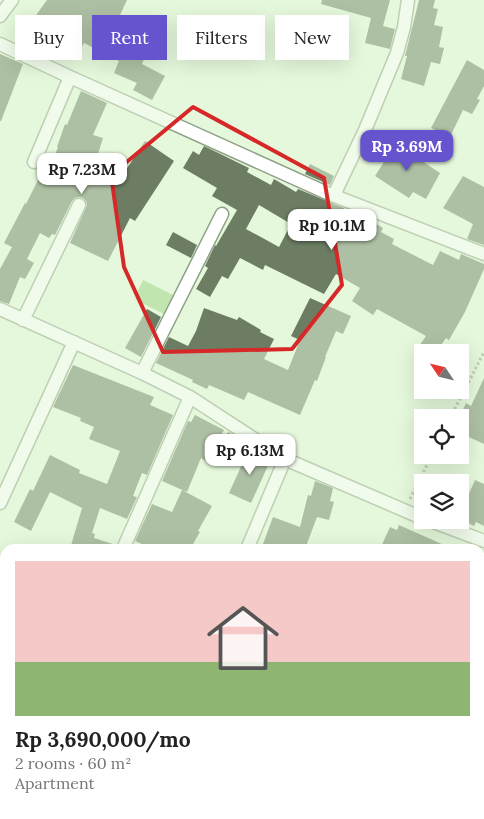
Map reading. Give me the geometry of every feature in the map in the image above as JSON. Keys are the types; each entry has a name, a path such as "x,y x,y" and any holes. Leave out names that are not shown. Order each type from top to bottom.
{"street":[{"path":"0,16 12,0"},
{"path":"334,195 365,130 396,53 404,27 408,0"},
{"path":"0,44 334,195 484,254"},
{"path":"34,162 70,77"},
{"path":"23,320 79,205"},
{"path":"142,373 222,214"},
{"path":"0,309 142,373 190,397 285,459 414,515"},
{"path":"0,502 74,342"},
{"path":"125,544 190,397"},
{"path":"249,544 285,459"},
{"path":"452,529 484,541"}],"path":[{"path":"455,409 484,352"},
{"path":"404,511 428,464"}],"highlighted area":[{"path":"193,107 324,178 342,285 292,349 163,352 124,267 111,175"}],"green space":[{"path":"143,280 175,296 166,315 134,299"}],"building":[{"path":"47,0 127,0 120,15 92,15 92,47 84,43 82,46 82,15 36,15"},
{"path":"322,0 390,0 383,26 395,29 390,49 365,43 371,18 321,4"},
{"path":"419,0 435,0 433,8 438,9 434,25 443,27 439,47 444,48 440,64 431,62 424,86 401,79"},
{"path":"0,54 23,64 1,121 0,121"},
{"path":"117,60 144,60 142,64 165,76 152,100 133,90 137,83 114,73 119,61"},
{"path":"467,60 484,70 484,86 477,99 480,100 472,114 463,110 450,137 431,128"},
{"path":"81,91 107,103 93,135 103,138 92,173 116,185 145,141 174,161 135,221 130,218 108,261 70,243 87,205 83,198 75,198 55,235 52,234 49,238 40,233 27,259 34,263 25,279 20,277 9,304 0,301 0,269 12,247 4,243 39,178 45,181 65,124 67,125"},
{"path":"397,137 407,144 404,149 440,173 426,199 413,192 409,198 375,176 391,151 389,149"},
{"path":"204,146 249,168 247,172 271,185 274,179 296,192 298,189 344,208 344,210 367,222 368,219 383,228 381,232 394,239 392,244 433,265 440,251 459,260 461,254 484,264 484,269 465,312 449,340 446,338 442,344 420,344 426,336 377,309 373,315 352,301 360,288 336,274 324,294 265,265 263,270 240,258 228,279 222,276 210,297 196,289 208,268 205,266 215,245 237,210 212,196 217,188 183,168 193,151 199,155","holes":["259,205 291,224 279,247 246,229"]},
{"path":"310,164 334,176 330,185 305,174"},
{"path":"463,176 484,187 484,245 467,239 473,224 443,208"},
{"path":"173,232 197,245 191,258 166,245"},
{"path":"310,298 351,316 343,334 336,331 317,381 315,380 300,415 248,392 244,400 209,385 207,389 192,382 193,380 156,363 169,337 188,346 196,331 204,308 237,320 239,317 261,330 260,332 274,339 264,359 288,370 300,340 291,336"},
{"path":"147,309 161,317 141,357 125,348"},
{"path":"73,365 154,397 150,405 173,415 147,475 142,473 133,496 137,497 127,519 100,508 92,533 95,534 94,538 113,544 71,544 82,508 50,492 31,531 14,522 30,489 33,491 50,455 80,470 79,473 107,484 120,451 89,439 94,427 80,421 81,418 53,407"},
{"path":"484,378 484,444 469,437 469,409 463,409 466,403 471,406"},
{"path":"195,415 224,430 207,462 201,458 187,492 162,481 188,421 191,422"},
{"path":"228,432 243,441 238,451 222,443"},
{"path":"249,449 271,459 251,503 229,493"},
{"path":"475,480 484,484 484,526 476,522 474,526 469,524 469,494"},
{"path":"315,481 333,488 330,501 334,502 329,520 317,517 307,544 263,544 273,517 300,527 308,495 311,496"},
{"path":"182,490 212,506 193,544 142,544 135,541 152,504 172,512"},
{"path":"399,525 442,544 382,544 390,527 397,530"}]}
